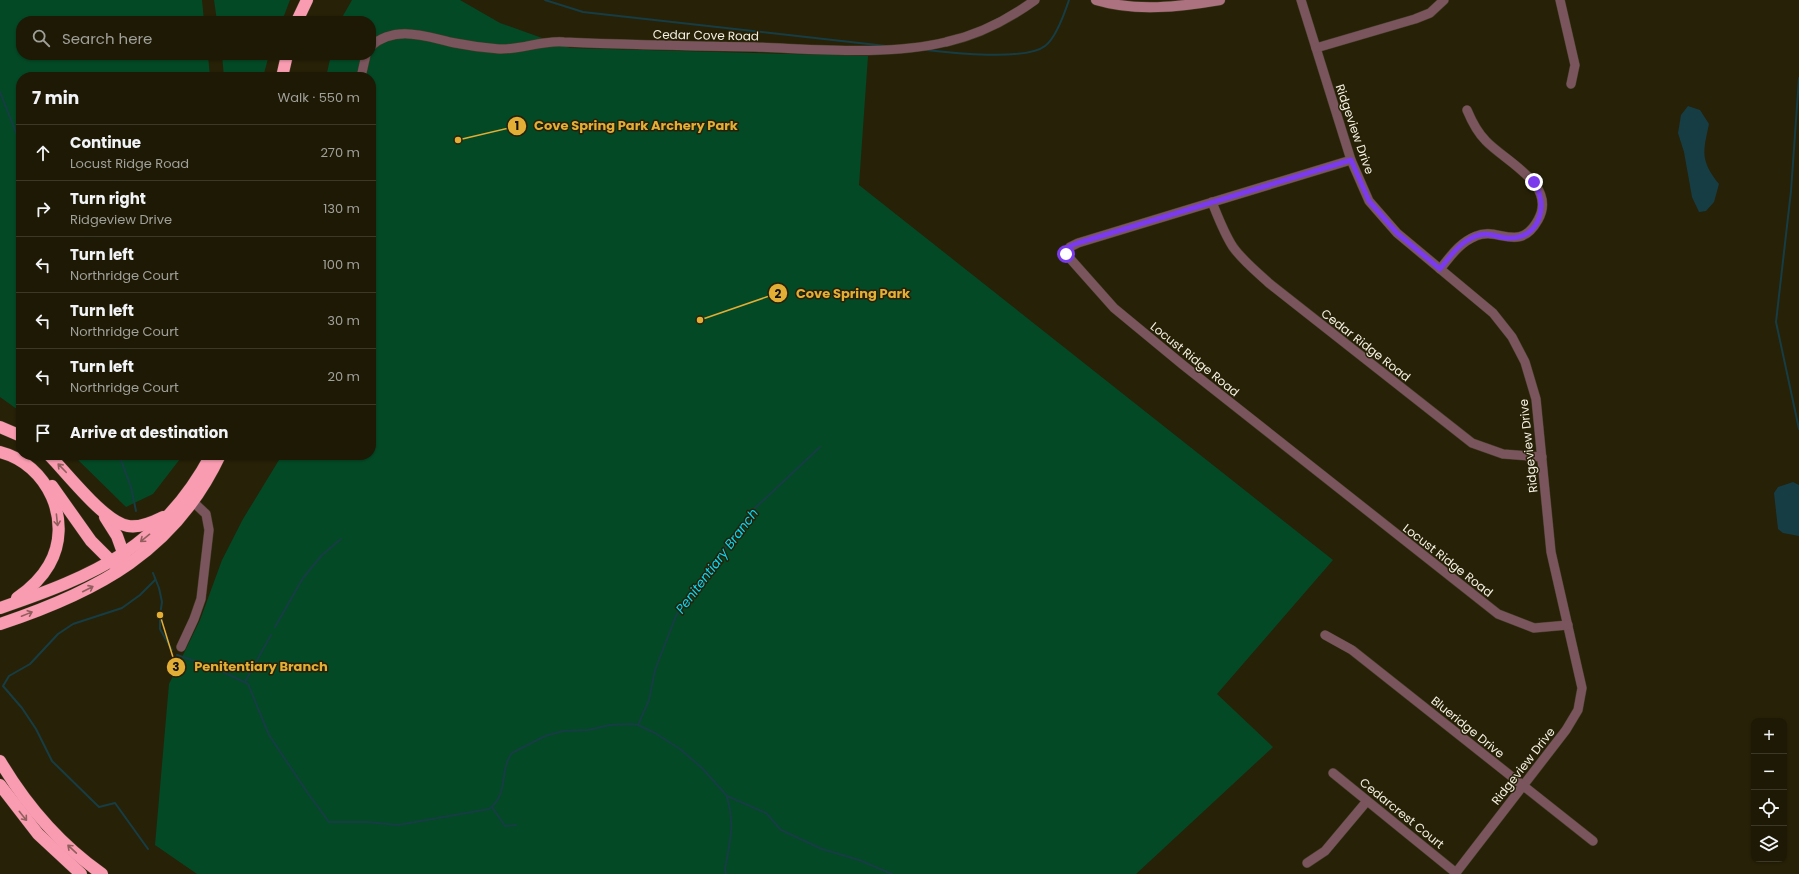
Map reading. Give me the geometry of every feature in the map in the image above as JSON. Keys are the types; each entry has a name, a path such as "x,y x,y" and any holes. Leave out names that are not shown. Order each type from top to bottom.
{"highway":[{"path":"299,16 307,0"},
{"path":"283,72 286,60"},
{"path":"0,428 16,434"},
{"path":"0,452 16,458"},
{"path":"21,460 46,480 91,541 120,566"},
{"path":"1,608 29,590 37,582 50,564 57,543 58,521 53,499 42,479 21,460"},
{"path":"54,460 96,505 113,528 123,554 120,566"},
{"path":"0,624 80,592 168,532 190,499 209,460"},
{"path":"96,505 116,521 128,526 137,526 150,523 173,511 190,499 207,482 218,460"},
{"path":"123,554 150,534 173,511"},
{"path":"1,608 73,581 120,566"},
{"path":"0,761 14,784 44,822 80,856 102,874"},
{"path":"0,785 38,834 81,874"}],"street":[{"name":"Cedar Cove Road","path":"376,42 379,39 389,36 418,34 481,48 504,49 562,41 635,45 805,49 904,48 946,42 972,35 1004,19 1035,0"},
{"path":"1096,0 1120,5 1159,7 1220,0"},
{"name":"Ridgeview Drive","path":"1301,0 1351,160 1369,201 1397,233 1493,313 1512,337 1526,362 1536,399 1551,552 1582,688 1578,710 1566,730 1522,785 1456,873"},
{"path":"1316,48 1415,19 1430,13 1444,0"},
{"path":"1560,0 1575,65 1571,84"},
{"path":"362,72 365,60"},
{"path":"1440,269 1455,249 1464,242 1486,233 1507,238 1523,235 1530,230 1541,214 1542,200 1534,182 1486,142 1473,126 1467,110"},
{"name":"Locust Ridge Road","path":"1351,160 1078,243 1070,246 1066,254 1114,308 1183,365 1498,614 1534,628 1568,625"},
{"name":"Cedar Ridge Road","path":"1212,202 1222,227 1233,247 1247,263 1276,289 1472,443 1503,454 1542,457"},
{"path":"181,647 194,619 201,599 208,536 208,519 204,511 190,499"},
{"name":"Blueridge Drive","path":"1325,635 1352,650 1593,841"},
{"name":"Cedarcrest Court","path":"1333,773 1456,873"},
{"path":"1307,863 1325,850 1367,801"}],"green space":[{"path":"0,0 202,0 204,16 16,16 16,60 208,60 210,72 16,72 16,408 0,397"},
{"path":"214,0 290,0 284,16 216,16"},
{"path":"352,0 460,0 500,23 570,48 868,56 859,185 1333,560 1217,694 1273,747 1136,874 197,874 155,845 169,684 200,620 222,560 243,519 279,460 376,460 376,72 327,72 330,60 376,60 376,16 343,16"},
{"path":"222,60 268,60 264,72 224,72"},
{"path":"78,460 179,460 153,494 126,507"}],"water":[{"path":"1688,106 1700,110 1709,124 1705,142 1706,162 1719,184 1714,202 1706,211 1699,212 1692,197 1684,152 1678,133 1681,115"},
{"path":"1793,482 1799,485 1799,536 1783,533 1778,529 1774,493 1778,487"}],"waterway":[{"path":"545,0 583,12 886,46"},
{"path":"926,50 988,55 1006,55 1035,51 1049,43 1059,25 1069,0"},
{"path":"1799,78 1791,191 1776,322 1799,429"},
{"name":"Penitentiary Branch","path":"0,92 16,132"},
{"name":"Penitentiary Branch","path":"638,725 649,700 655,670 676,616 753,510 820,447"},
{"name":"Penitentiary Branch","path":"121,460 131,487 136,511"},
{"path":"275,627 303,578 322,555 341,539"},
{"name":"Penitentiary Branch","path":"153,573 159,588 162,602 160,629 172,650"},
{"path":"148,849 115,803 99,807 52,761 36,729 22,708 3,686 9,676 30,664 58,634 73,624 122,608 140,595 155,580"},
{"path":"245,682 271,635"},
{"name":"Penitentiary Branch","path":"177,655 213,667 248,684 269,735 329,822 367,822 398,825 489,809 495,803 502,790 506,767 512,753 545,736 563,731 588,730 610,725 631,724 638,725 655,733 680,749 703,769 727,796 766,813 781,830 822,849 859,860 892,874"},
{"path":"726,874 725,869 731,833 731,816 727,797"},
{"path":"492,807 505,826 516,825"}],"place":[{"name":"Cove Spring Park Archery Park","path":"458,140"},
{"name":"Cove Spring Park","path":"700,320"},
{"name":"Penitentiary Branch","path":"160,615"}],"route":[{"path":"1066,254 1070,246 1078,243 1351,160 1369,201 1397,233 1440,269 1455,249 1464,242 1476,236 1486,233 1507,238 1523,235 1530,230 1541,214 1543,206 1540,190 1534,182"}]}
